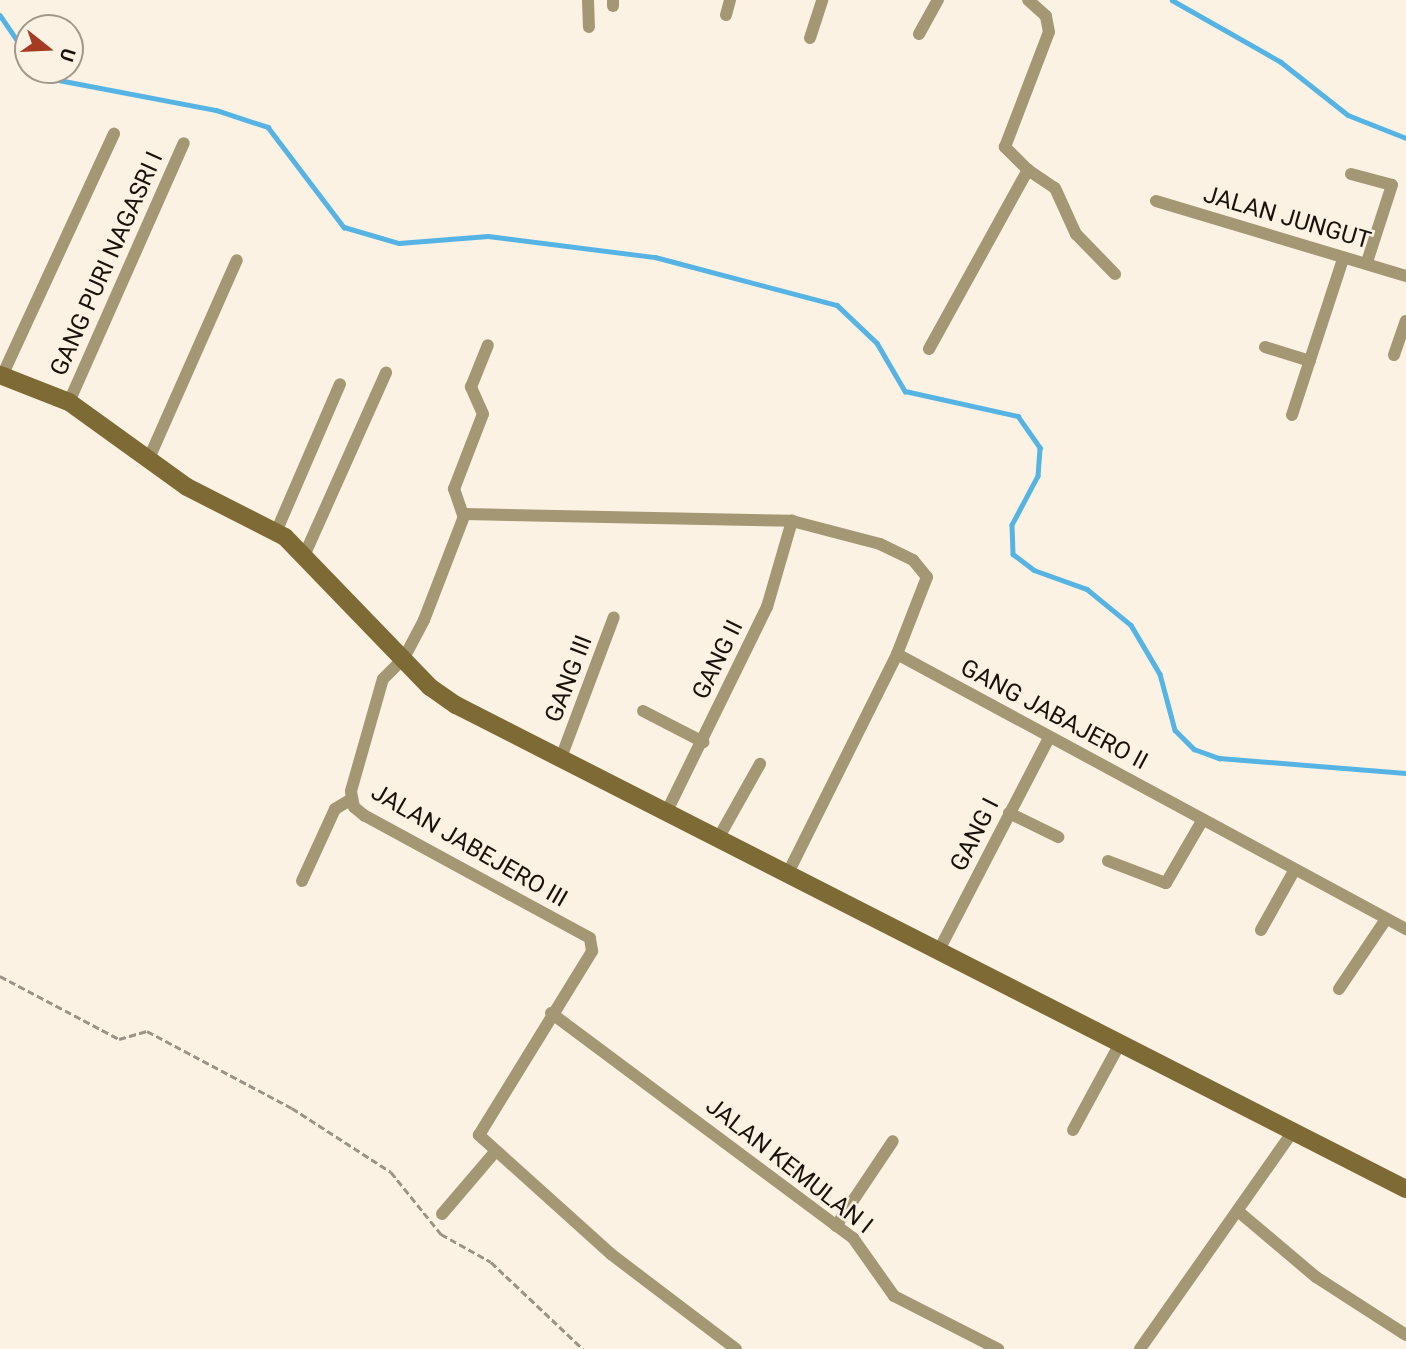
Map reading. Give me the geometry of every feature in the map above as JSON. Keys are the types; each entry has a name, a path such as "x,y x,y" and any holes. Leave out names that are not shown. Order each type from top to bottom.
{"street":[{"path":"588,0 589,27"},
{"path":"726,15 730,0"},
{"path":"810,38 822,0"},
{"path":"919,34 938,0"},
{"path":"1028,0 1046,16 1049,32 1005,147 1028,170 1055,188 1076,234 1115,274"},
{"path":"114,134 1,375 69,402 150,456 187,487 276,533 304,556 404,658 456,705 562,755 719,836 1118,1047 1406,1189"},
{"name":"GANG PURI NAGASRI I","path":"69,402 184,143"},
{"path":"929,349 1028,170"},
{"path":"1351,174 1392,186 1367,262"},
{"name":"JALAN JUNGUT","path":"1156,201 1343,259 1367,262 1406,276"},
{"path":"1292,415 1343,259"},
{"path":"150,456 237,260"},
{"path":"1394,355 1406,321"},
{"path":"488,345 471,387 483,414 454,489 463,515 792,521 880,544 925,570 927,579 897,654 788,873"},
{"path":"1265,348 1310,361"},
{"path":"304,556 386,373"},
{"path":"276,533 340,384"},
{"name":"JALAN JABEJERO III","path":"463,515 404,658 383,679 350,800 365,816 590,938 592,951 551,1013"},
{"name":"GANG II","path":"667,811 767,607 792,521"},
{"name":"GANG III","path":"562,755 614,617"},
{"name":"GANG JABAJERO II","path":"897,654 1294,872 1406,929"},
{"path":"643,711 703,741"},
{"name":"GANG I","path":"938,952 1049,738"},
{"path":"719,836 760,764"},
{"path":"302,881 335,809 350,800"},
{"path":"1009,813 1058,837"},
{"path":"1108,861 1166,883 1202,821"},
{"path":"1261,930 1294,872"},
{"path":"1339,989 1387,919"},
{"path":"551,1013 479,1130 495,1152 611,1254 736,1349"},
{"name":"JALAN KEMULAN I","path":"551,1013 860,1245 894,1296 999,1349"},
{"path":"1073,1130 1118,1047"},
{"path":"1140,1349 1284,1148 1293,1131"},
{"path":"836,1226 893,1141"},
{"path":"442,1214 495,1152"},
{"path":"1239,1212 1316,1277 1406,1335"}],"path":[{"path":"0,976 119,1039 128,1041 141,1029 292,1108 391,1172 441,1234 491,1262 583,1349"}],"waterway":[{"path":"1172,0 1281,62 1348,115 1406,138"},
{"path":"0,15 14,36"},
{"path":"80,84 216,110 268,127 344,227 399,243 488,236 655,257 837,305 877,343 905,391 1018,416 1040,448 1038,476 1012,525 1013,554 1034,570 1087,589 1131,625 1160,674 1175,730 1194,749 1219,758 1406,773"}]}
